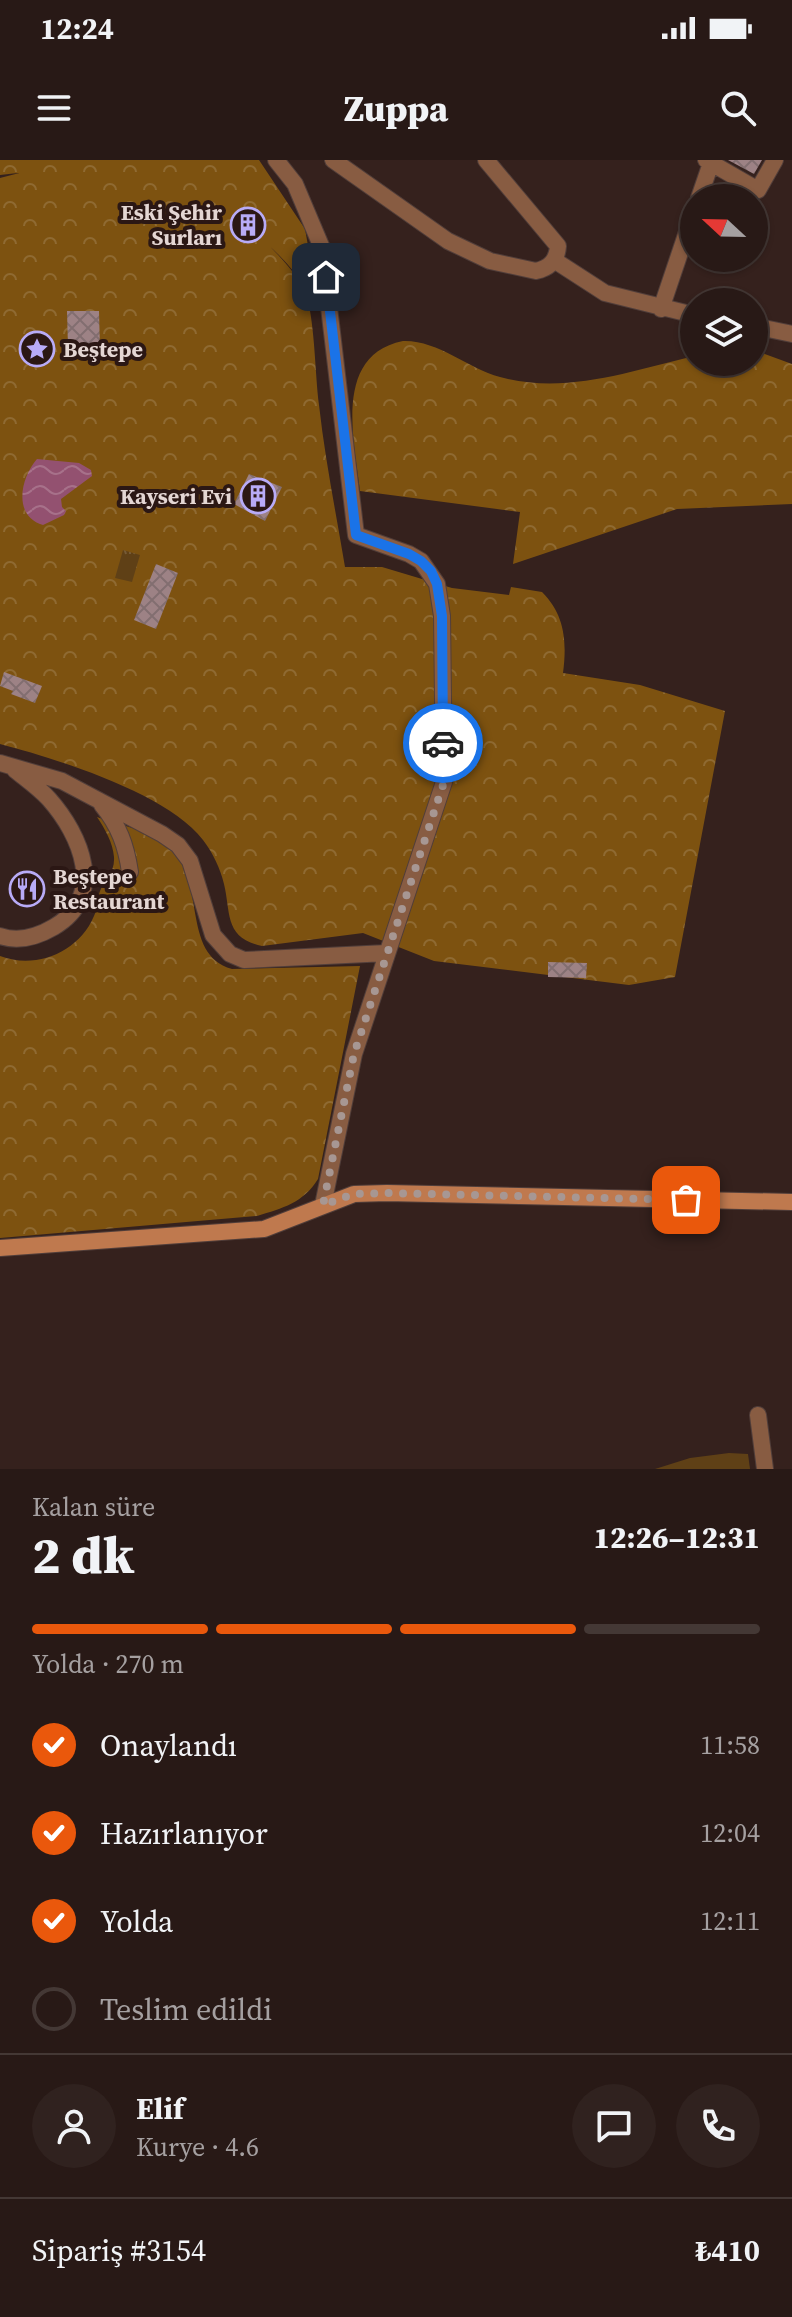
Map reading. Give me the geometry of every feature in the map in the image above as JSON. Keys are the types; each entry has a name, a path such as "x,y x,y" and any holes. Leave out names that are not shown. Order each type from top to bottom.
{"street":[{"path":"276,160 295,184 322,248 356,535 421,561 431,571 437,584 442,616 444,782 354,1054 323,1205"},
{"path":"333,160 448,241 490,261 536,271 543,269 554,260 558,246 486,160"},
{"path":"702,184 708,161 758,190 775,160"},
{"path":"661,309 680,253"},
{"path":"554,260 605,293 680,312"},
{"path":"768,329 792,334"},
{"path":"5,764 62,781 178,845 190,861 213,935 230,954 244,960 387,953"},
{"path":"0,936 25,939 62,922 80,900 84,887 84,865 77,839 48,798 5,764"},
{"path":"98,800 115,820 126,845 130,872"},
{"path":"0,1248 264,1229 354,1194 792,1202"},
{"path":"758,1415 765,1469"}],"green space":[{"path":"0,160 259,160 305,229 315,285 309,293 283,259 251,231 214,208 174,191 88,173 0,175"},
{"path":"69,165 128,170 184,188 236,218 259,236 299,281 310,309 321,425 345,567 382,567 452,588 509,595 511,587 542,592 556,610 563,630 563,673 640,685 725,711 675,977 629,985 434,961 363,933 262,946 250,942 235,931 231,923 224,884 213,855 186,823 164,807 109,780 0,744 0,178"},
{"path":"403,341 416,342 500,377 549,383 598,379 680,360 680,376 768,376 768,355 792,364 792,504 677,509 513,564 520,512 360,491 354,448 353,402 357,381 366,363 381,349"},
{"path":"123,550 140,555 132,582 115,578"},
{"path":"97,817 151,835 166,844 179,859 187,876 199,932 205,948 216,961 232,969 360,966 318,1179 306,1194 292,1204 257,1216 0,1238 0,956 28,961 55,955 87,929 114,863 110,841"},
{"path":"748,1454 750,1469 655,1469 690,1458"}],"water":[{"path":"37,459 79,463 91,470 92,476 61,499 66,511 64,515 43,525 27,513 22,495 27,476"}],"building":[{"path":"728,160 762,160 754,174"},
{"path":"67,311 99,311 100,348 68,348"},
{"name":"Kayseri Evi","path":"249,474 282,487 265,521 234,504"},
{"path":"156,564 178,573 156,629 134,620"},
{"path":"4,672 42,686 35,703 0,686"},
{"path":"548,962 587,963 586,978 548,977"}],"way so far":[{"path":"443,743 444,782 354,1054 323,1205 354,1194 387,1193 686,1200"}],"place":[{"name":"Eski Şehir Surları","path":"248,225"},
{"name":"Beştepe","path":"37,349"},
{"name":"Kayseri Evi","path":"258,496"},
{"name":"Beştepe Restaurant","path":"27,889"}],"route":[{"path":"326,277 356,535 421,561 431,571 437,584 442,616 443,743"}]}
